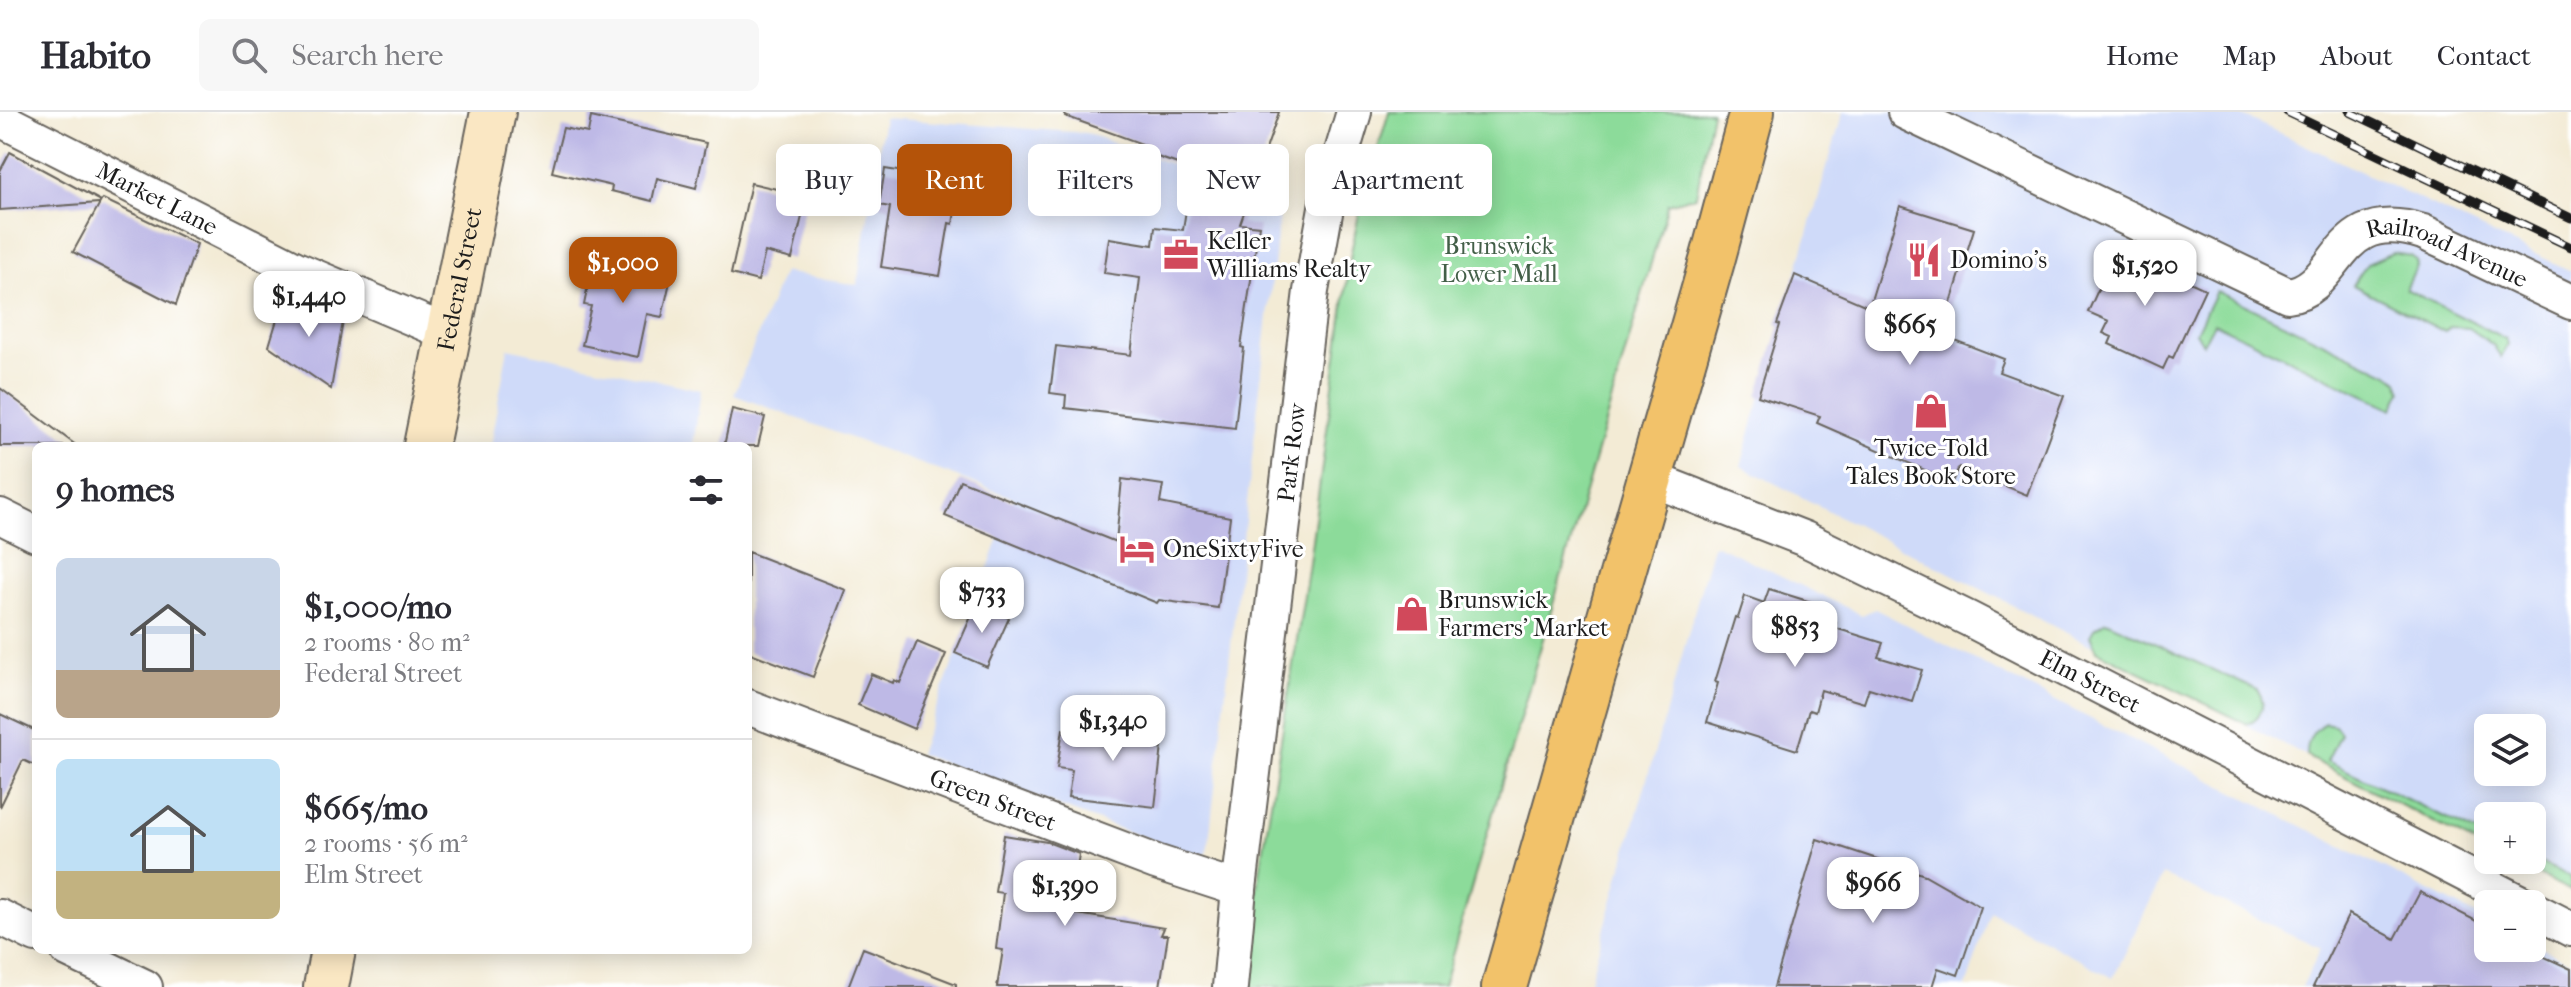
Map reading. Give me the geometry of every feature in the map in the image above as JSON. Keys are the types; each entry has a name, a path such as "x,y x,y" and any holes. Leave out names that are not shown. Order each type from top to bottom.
{"main road":[{"path":"1504,987 1752,112"}],"street":[{"name":"Federal Street","path":"427,442 493,112"},
{"name":"Park Row","path":"1230,987 1311,291 1327,202 1354,112"},
{"name":"Railroad Avenue","path":"1905,112 2288,295 2299,293 2311,285 2348,242 2358,235 2396,226 2423,232 2571,302"},
{"name":"Market Lane","path":"0,119 296,269 448,333"},
{"name":"Elm Street","path":"1643,497 1805,539 1983,626 2496,890"},
{"path":"0,516 32,532"},
{"name":"Green Street","path":"752,709 1156,862 1239,889"},
{"path":"2546,916 2571,929"},
{"path":"0,917 32,933"},
{"path":"76,954 145,987"},
{"path":"326,987 332,954"}],"shaded area":[{"path":"1843,112 2235,112 2571,271 2571,892 2536,874 2546,874 2546,802 2474,802 2474,842 1741,466"},
{"path":"884,118 1086,133 1116,144 1028,144 1028,216 1161,216 1161,160 1177,166 1177,216 1279,216 1209,841 1201,859 919,754 1014,498 734,395 783,272 857,285 868,216 881,216 880,144"},
{"path":"508,348 701,390 694,442 491,442"},
{"path":"1717,545 1862,615 1875,609 2474,914 2474,962 2546,962 2546,950 2571,963 2571,987 2302,987 2321,948 2163,875 2113,978 1991,912 1966,987 1588,987 1713,546"}],"green space":[{"name":"Brunswick Lower Mall","path":"1389,112 1712,112 1696,196 1668,204 1443,987 1247,987 1259,878 1308,570 1358,216 1492,216 1492,144 1379,144"},
{"path":"2392,253 2411,256 2416,260 2417,266 2406,289 2506,339 2508,344 2501,357 2493,345 2469,328 2450,327 2445,332 2353,285 2367,264"},
{"path":"2216,291 2389,374 2398,381 2402,391 2393,409 2214,323 2203,344 2196,332"},
{"path":"2106,621 2257,690 2262,700 2259,714 2247,724 2097,651 2090,636"},
{"path":"2325,723 2334,725 2340,733 2327,761 2474,831 2474,843 2311,759 2307,755 2309,740"},
{"path":"2546,865 2571,877 2571,891 2536,874 2546,874"}],"building":[{"path":"1066,112 1279,112 1268,144 1177,144 1177,164 1161,158 1161,144 1142,144 1065,116"},
{"path":"591,117 706,143 696,188 657,178 652,201 611,191 612,186 552,172 563,128 588,133"},
{"path":"10,152 101,201 103,199 197,244 176,305 73,252 100,203 0,210 0,171"},
{"path":"885,169 897,171 897,216 954,216 953,224 949,223 940,276 881,267 890,207 881,205"},
{"path":"751,183 776,189 776,216 802,216 792,259 765,252 758,281 731,274"},
{"path":"1900,206 1974,229 1941,335 2004,359 1999,372 2064,396 2027,495 1959,467 1952,482 1817,423 1820,416 1758,396 1780,325 1777,324 1795,275 1869,307"},
{"path":"1185,216 1243,216 1240,224 1259,226 1241,347 1244,348 1235,428 1065,408 1066,395 1050,393 1056,346 1131,355 1140,278 1104,273 1109,238 1153,245 1155,227 1183,230"},
{"path":"2117,248 2205,289 2173,358 2169,356 2163,369 2109,344 2112,337 2103,333 2109,321 2088,312"},
{"path":"600,258 672,273 662,317 647,314 638,357 582,345 591,306 584,305 592,265 598,266"},
{"path":"283,300 344,316 331,389 269,346"},
{"path":"0,388 72,442 32,442 32,446 0,446"},
{"path":"732,409 765,417 758,446 752,446 752,442 725,442"},
{"name":"OneSixtyFive","path":"1122,479 1163,485 1160,503 1230,517 1218,608 1159,600 1157,603 945,516 960,480 1116,542"},
{"path":"752,554 846,590 813,677 752,654"},
{"path":"1769,589 1814,603 1810,615 1836,623 1835,628 1883,643 1878,657 1922,670 1912,701 1869,688 1864,703 1821,690 1815,712 1809,710 1797,750 1707,722 1718,683 1715,682 1735,617 1738,618 1745,596 1764,603"},
{"path":"977,603 1009,618 987,667 955,653"},
{"path":"917,642 946,654 914,729 858,705 871,674 900,683"},
{"path":"0,714 32,729 32,764 23,760 0,807"},
{"path":"1101,721 1164,729 1155,807 1068,797 1072,770 1057,768 1063,729 1100,733"},
{"path":"1004,835 1047,842 1079,854 1071,913 1164,928 1161,935 1168,935 1160,987 997,987 1003,950 996,949 1003,893 995,892"},
{"path":"1817,839 1925,875 1981,907 1958,975 1938,968 1932,987 1774,987"},
{"path":"2420,892 2474,920 2474,962 2546,962 2546,958 2571,969 2571,987 2313,987 2349,914 2395,939"},
{"path":"863,948 956,984 956,987 848,987"}],"railway":[{"path":"2287,112 2571,247"},
{"path":"2350,112 2571,218"}],"place":[{"name":"Keller Williams Realty","path":"1181,255"},
{"name":"Domino's","path":"1924,260"},
{"name":"Twice-Told Tales Book Store","path":"1931,411"},
{"name":"OneSixtyFive","path":"1137,549"},
{"name":"Brunswick Farmers' Market","path":"1412,614"}]}
